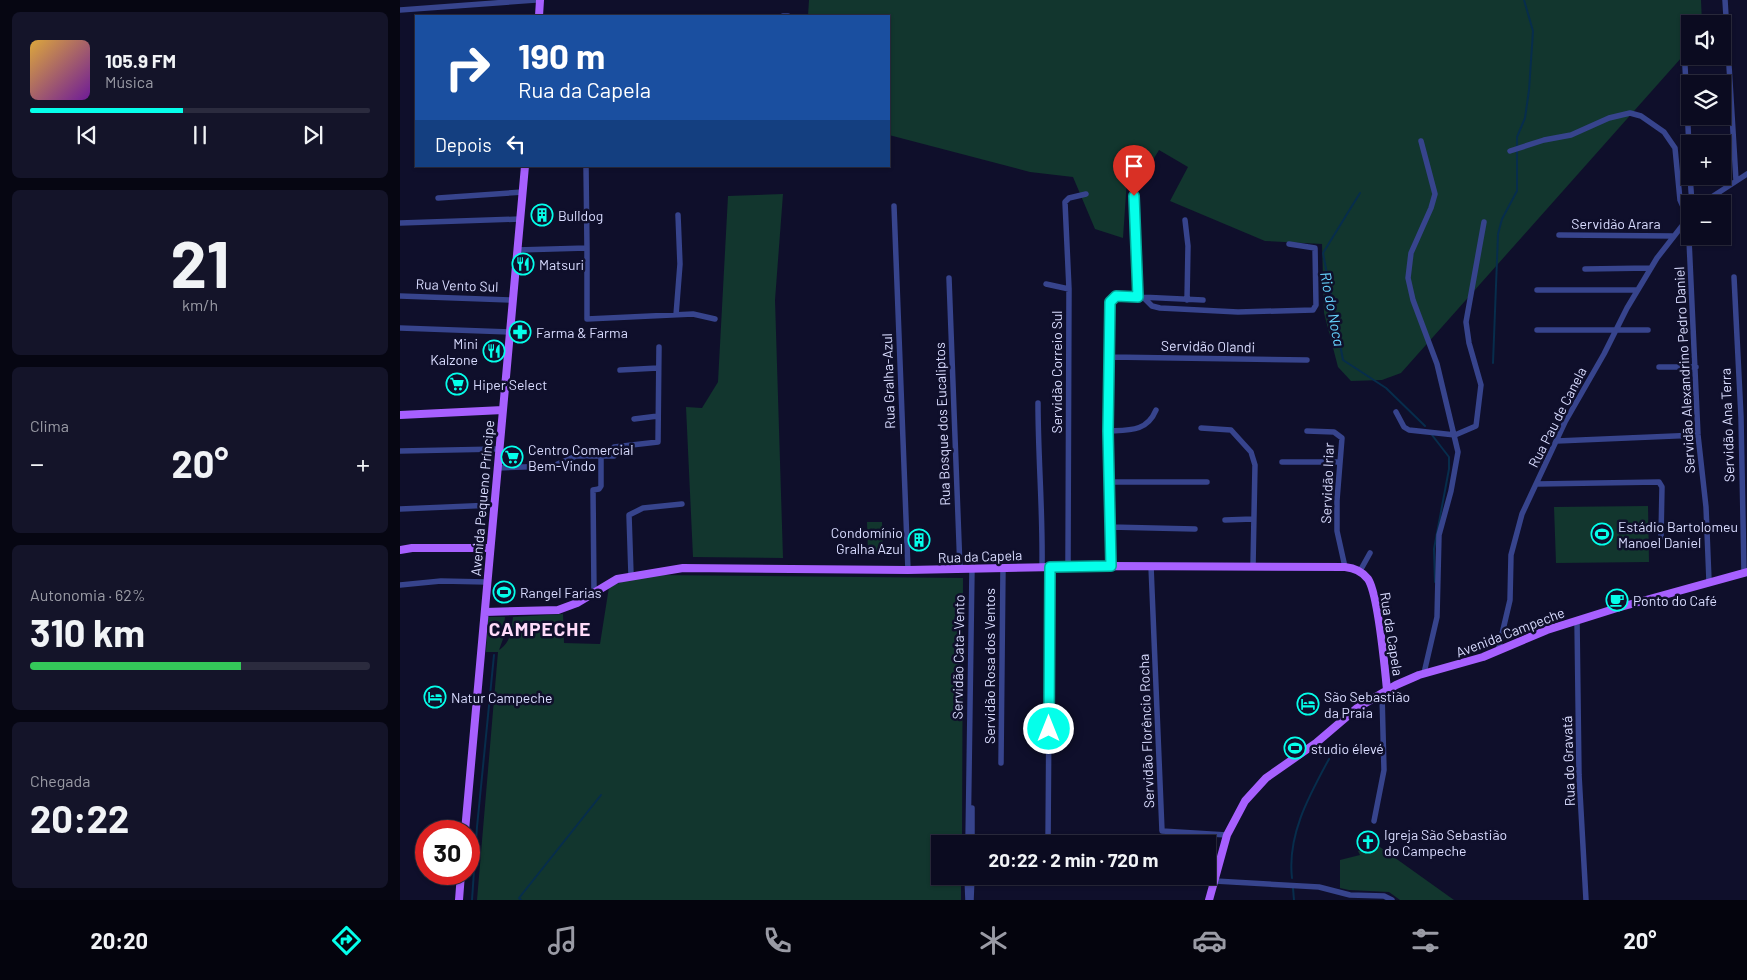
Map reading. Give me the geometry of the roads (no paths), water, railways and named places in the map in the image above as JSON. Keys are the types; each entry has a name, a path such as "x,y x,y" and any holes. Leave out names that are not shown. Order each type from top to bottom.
{"main road":[{"path":"538,0 539,15"},
{"name":"Avenida Pequeno Príncipe","path":"466,820 525,167"},
{"path":"400,415 503,410"},
{"path":"400,550 490,548"},
{"name":"Rua da Capela","path":"485,612 558,610 570,606 609,582 632,575 699,568 908,570 1068,566 1345,567 1360,571 1368,578 1375,597 1384,692"},
{"name":"Avenida Campeche","path":"1216,877 1227,835 1240,807 1259,784 1316,743 1348,714 1384,692 1424,673 1462,664 1577,620 1746,572"},
{"path":"459,900 461,885"},
{"name":"Avenida Campeche","path":"1209,900 1214,885"}],"street":[{"path":"400,10 538,0"},
{"path":"1725,0 1736,180"},
{"path":"1685,66 1688,135"},
{"name":"Servidão Alexandrino Pedro Daniel","path":"1515,150 1544,140 1571,135 1609,118 1630,113 1641,116 1664,132 1675,148 1681,202"},
{"path":"1421,141 1435,194 1431,208 1410,253 1408,278 1413,300 1432,350 1458,452 1437,546 1436,624 1424,673"},
{"path":"586,167 587,319 698,314 715,319"},
{"path":"1133,167 1141,298"},
{"path":"1715,195 1747,174"},
{"path":"438,198 523,192"},
{"name":"Servidão Correio Sul","path":"1068,566 1069,289 1065,202 1069,198 1086,194"},
{"name":"Rua Gralha-Azul","path":"894,206 908,570"},
{"path":"676,315 680,264 678,215"},
{"path":"400,223 520,219"},
{"path":"1186,220 1188,246 1187,300"},
{"path":"1396,412 1404,427 1409,430 1455,435 1476,426 1481,385 1469,343 1466,322 1484,222"},
{"name":"Rua Pau de Canela","path":"1498,651 1510,600 1511,554 1516,531 1557,441 1637,290 1681,225"},
{"name":"Servidão Arara","path":"1559,235 1672,236"},
{"path":"1141,298 1152,306 1160,308 1238,312 1314,310 1316,305 1315,248 1289,244"},
{"name":"Servidão Alexandrino Pedro Daniel","path":"1690,245 1698,435 1706,507 1709,581"},
{"path":"517,250 586,248"},
{"path":"1585,269 1651,268"},
{"name":"Servidão Ana Terra","path":"1734,277 1746,572"},
{"name":"Rua Bosque dos Eucaliptos","path":"949,278 960,569"},
{"path":"1046,284 1069,289"},
{"path":"1537,290 1637,290"},
{"name":"Rua Vento Sul","path":"400,296 513,300"},
{"path":"1111,566 1108,431 1110,302 1116,296 1203,300"},
{"path":"400,328 510,332"},
{"path":"1537,330 1648,330"},
{"path":"497,468 553,466 572,457 614,456 614,447 658,442 659,347"},
{"name":"Servidão Olandi","path":"1110,357 1307,360"},
{"path":"1659,366 1696,368"},
{"path":"620,370 658,368"},
{"path":"1038,403 1038,460 1046,567 1048,835"},
{"path":"1108,431 1136,430 1146,426 1156,410"},
{"path":"634,419 658,416"},
{"path":"1201,428 1231,430 1251,452 1256,474 1253,519 1253,566"},
{"name":"Servidão Iriar","path":"1307,431 1334,432 1340,434 1342,438 1337,531 1345,567"},
{"path":"1557,441 1698,435"},
{"path":"400,451 499,449"},
{"path":"594,591 593,490 601,486 601,456"},
{"path":"1282,462 1340,462"},
{"path":"1109,482 1207,482"},
{"path":"1537,484 1659,482 1662,487 1662,537"},
{"path":"632,575 629,515 643,508 682,504"},
{"path":"400,508 494,505"},
{"path":"1226,520 1253,519"},
{"path":"1110,527 1195,528"},
{"path":"1360,571 1370,553"},
{"name":"Servidão Florêncio Rocha","path":"1151,566 1162,831 1227,835"},
{"name":"Servidão Rosa dos Ventos","path":"1001,764 1003,568"},
{"name":"Servidão Cata-Vento","path":"971,835 968,746 972,569"},
{"path":"400,585 441,581 487,582"},
{"name":"Rua do Gravatá","path":"1577,620 1579,775 1586,900"},
{"name":"Rua da Capela","path":"1374,821 1384,770 1384,692"},
{"name":"Servidão Cata-Vento","path":"969,835 970,828"},
{"path":"1216,881 1319,888 1350,894 1384,896 1392,900"},
{"path":"968,885 970,900"},
{"path":"970,900 971,885"}],"waterway":[{"path":"1493,363 1498,234 1502,219 1517,191 1517,137 1525,118 1529,90 1533,31 1524,0"},
{"name":"Rio do Noca","path":"1360,193 1323,253 1343,360 1386,388 1425,426"},
{"name":"Rio do Noca","path":"1432,435 1449,457 1449,469 1434,549 1435,582"},
{"path":"472,900 477,827 494,655"},
{"name":"Rio do Noca","path":"1292,878 1291,862 1296,831 1307,802 1329,759"},
{"path":"521,900 519,898 601,795"},
{"name":"Rio do Noca","path":"1293,888 1294,900"}],"place":[{"name":"Bulldog","path":"542,215"},
{"name":"Matsuri","path":"523,264"},
{"name":"Farma & Farma","path":"520,332"},
{"name":"Mini Kalzone","path":"494,351"},
{"name":"Hiper Select","path":"457,384"},
{"name":"Centro Comercial Bem-Vindo","path":"512,457"},
{"name":"Estádio Bartolomeu Manoel Daniel","path":"1602,534"},
{"name":"Condomínio Gralha Azul","path":"919,540"},
{"name":"Rangel Farias","path":"504,592"},
{"name":"Ponto do Café","path":"1617,600"},
{"name":"Natur Campeche","path":"435,697"},
{"name":"São Sebastião da Praia","path":"1308,704"},
{"name":"studio élevé","path":"1295,748"},
{"name":"Igreja São Sebastião do Campeche","path":"1368,842"}],"district":[{"name":"CAMPECHE","path":"540,628"}]}
